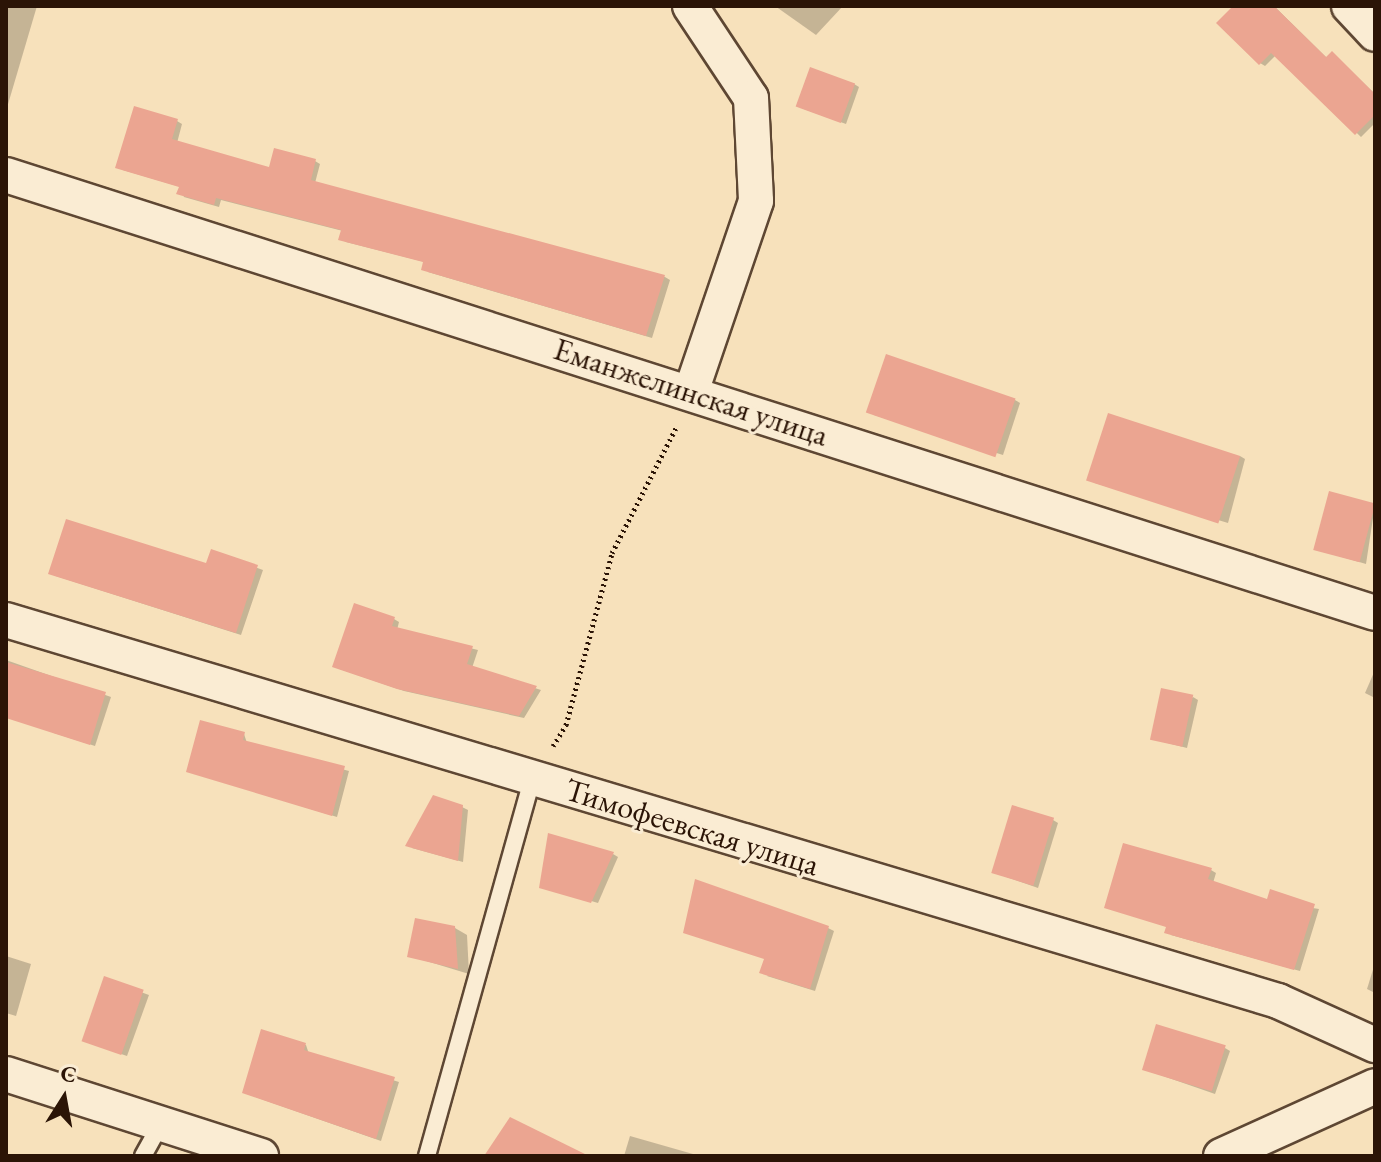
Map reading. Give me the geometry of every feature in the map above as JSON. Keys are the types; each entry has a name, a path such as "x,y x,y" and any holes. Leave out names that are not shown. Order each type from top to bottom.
{"street":[{"path":"690,6 751,98 756,201 691,392"},
{"path":"1349,6 1375,34"},
{"name":"Еманжелинская улица","path":"6,175 1375,613"},
{"name":"Тимофеевская улица","path":"6,620 1278,1001 1375,1045"},
{"path":"6,1074 261,1156"},
{"path":"1221,1156 1375,1086"}],"lane":[{"path":"427,1156 532,780"},
{"path":"143,1156 161,1124"}],"path":[{"path":"532,780 566,725 612,553 666,454 691,392"}],"building":[{"path":"1233,6 1274,6 1326,57 1332,51 1375,94 1375,115 1355,135 1271,53 1259,65 1216,23"},
{"path":"810,67 855,83 841,123 796,106"},
{"path":"134,106 178,119 172,139 269,167 274,148 316,159 311,180 665,275 646,336 421,270 423,262 338,240 341,230 216,198 214,205 176,194 179,187 115,168"},
{"path":"886,354 1016,399 995,457 866,413"},
{"path":"1108,413 1240,456 1218,523 1086,481"},
{"path":"1329,491 1375,503 1360,562 1313,550"},
{"path":"66,519 206,563 211,549 258,565 236,633 48,574"},
{"path":"354,603 395,617 392,626 473,646 467,664 537,686 519,716 397,689 332,667"},
{"path":"6,662 106,692 90,745 6,718"},
{"path":"1161,688 1193,695 1182,747 1150,740"},
{"path":"200,720 245,732 243,740 345,766 332,816 186,772"},
{"path":"433,795 463,805 458,861 405,846"},
{"path":"1012,805 1054,818 1033,886 991,873"},
{"path":"548,833 614,852 591,903 539,888"},
{"path":"1123,843 1212,868 1208,879 1267,899 1270,889 1315,904 1294,970 1164,933 1166,927 1104,908"},
{"path":"695,879 829,926 810,989 759,973 764,959 683,933"},
{"path":"415,918 455,926 458,969 407,957"},
{"path":"104,976 144,990 121,1055 82,1041"},
{"path":"1156,1024 1226,1045 1212,1091 1142,1070"},
{"path":"261,1029 306,1043 304,1050 395,1077 376,1139 242,1093"},
{"path":"510,1117 589,1156 484,1156"}]}
